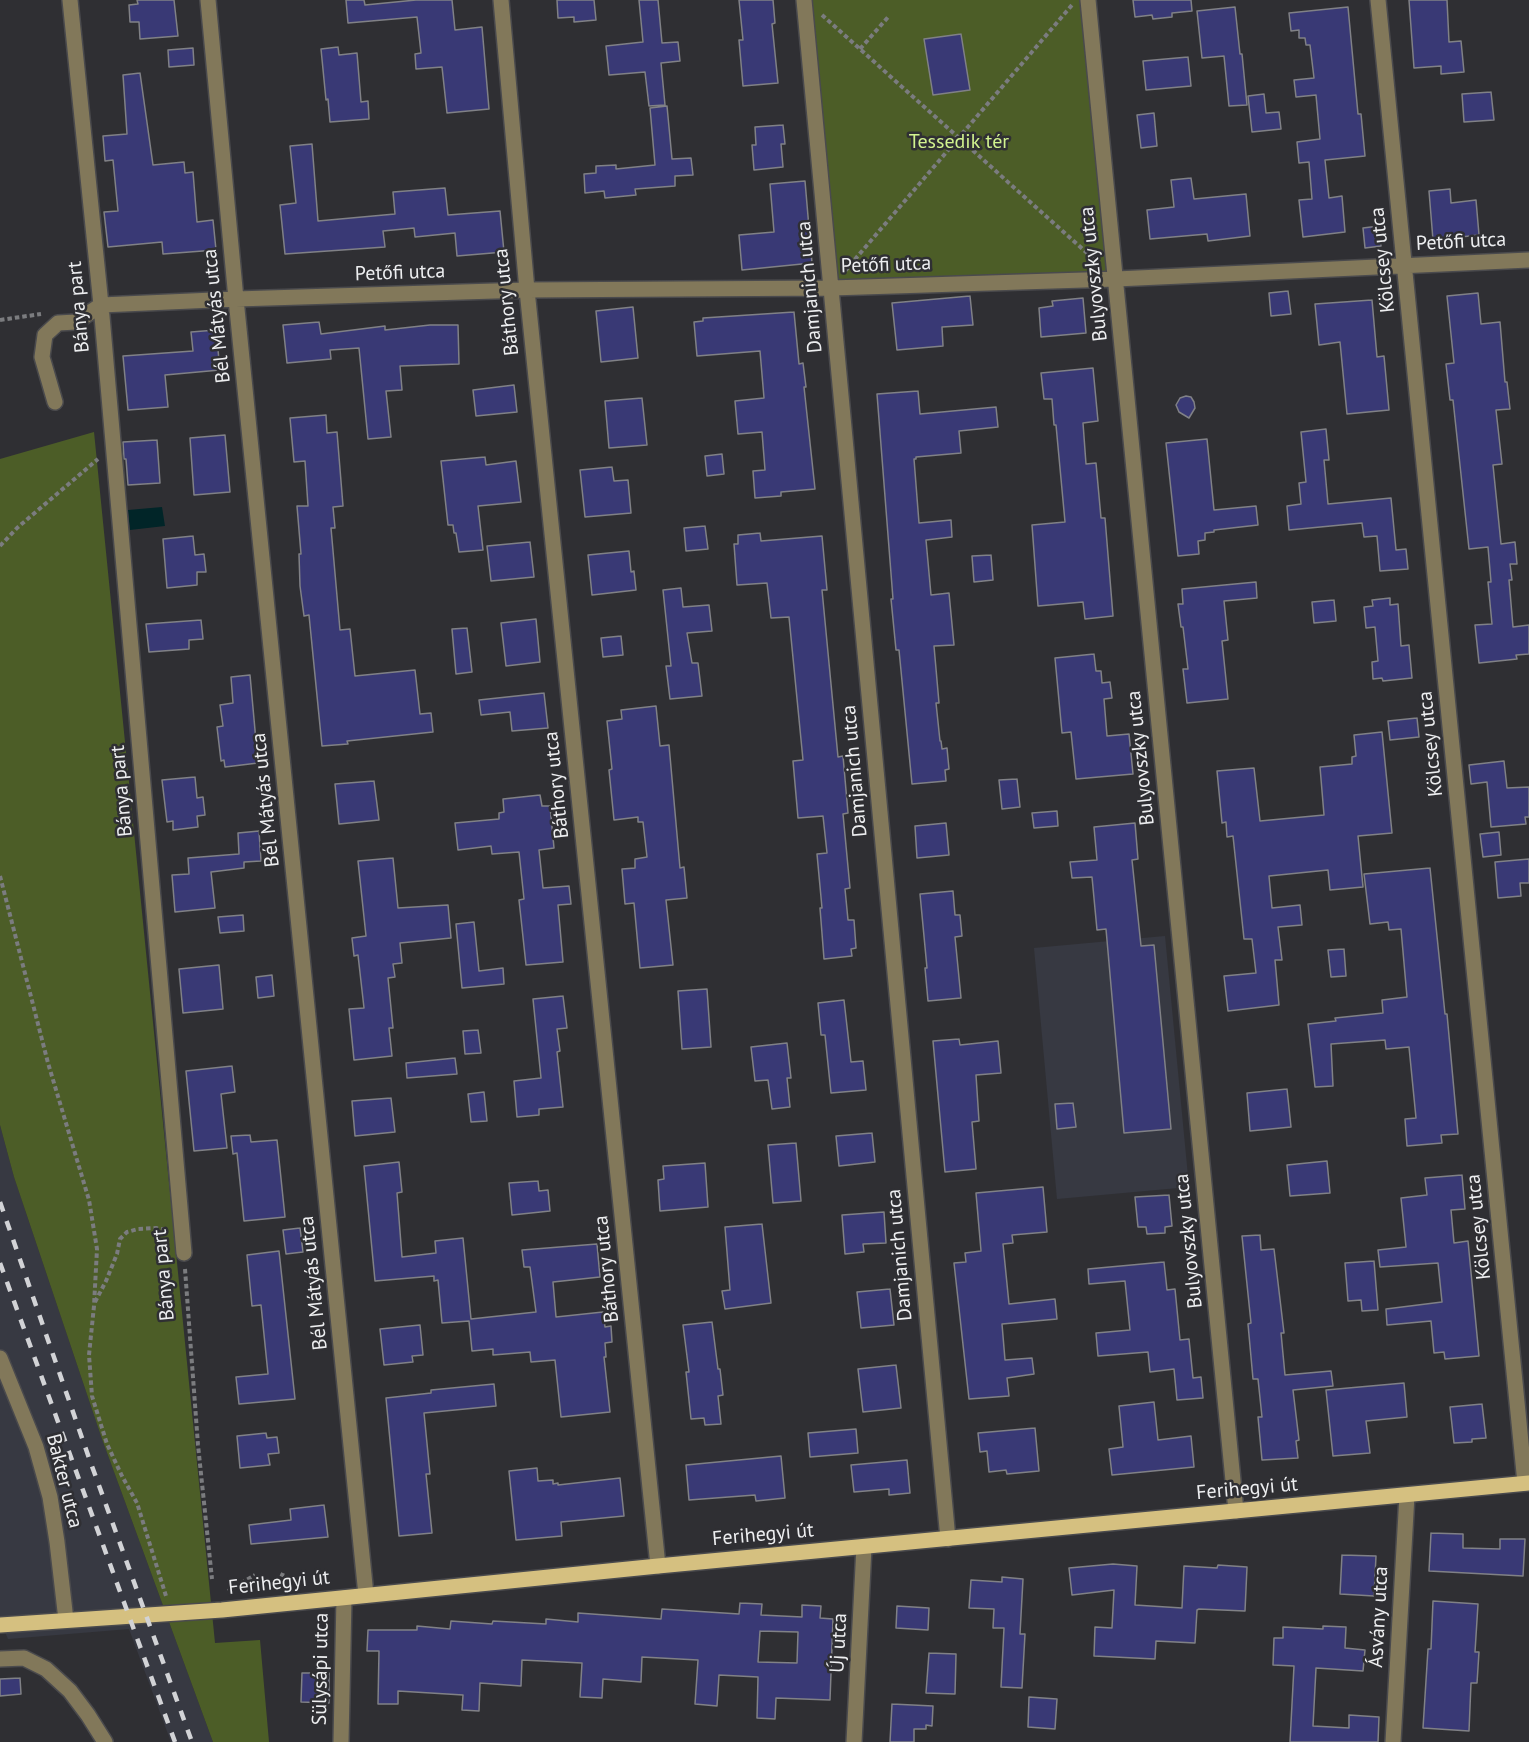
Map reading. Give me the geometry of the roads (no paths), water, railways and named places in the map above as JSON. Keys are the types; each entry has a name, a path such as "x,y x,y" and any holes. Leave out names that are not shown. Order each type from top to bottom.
{"main road":[{"name":"Ferihegyi út","path":"0,1625 222,1610 1527,1483"}],"street":[{"name":"Bánya part","path":"70,0 100,305 184,1253"},
{"name":"Bél Mátyás utca","path":"208,0 366,1595"},
{"name":"Báthory utca","path":"501,0 527,290 658,1566"},
{"name":"Damjanich utca","path":"804,0 948,1539"},
{"name":"Bulyovszky utca","path":"1088,0 1236,1511"},
{"name":"Kölcsey utca","path":"1378,0 1527,1483"},
{"name":"Petőfi utca","path":"100,305 527,290 831,288 1116,279 1529,260"},
{"path":"55,402 42,357 45,335 58,323 76,321 100,305"},
{"name":"Bakter utca","path":"0,1358 36,1447 50,1497 66,1620"},
{"name":"Ásvány utca","path":"1393,1742 1407,1495"},
{"name":"Új utca","path":"854,1742 864,1547"},
{"name":"Sülysápi utca","path":"341,1742 344,1598"},
{"path":"0,1659 24,1658 46,1669 70,1691 105,1742"}],"water":[{"path":"162,507 165,526 130,530 128,510"}],"railway":[{"path":"0,1202 89,1458 192,1742"},
{"path":"0,1263 175,1742"}],"park label":[{"name":"Tessedik tér","path":"959,142"}]}
